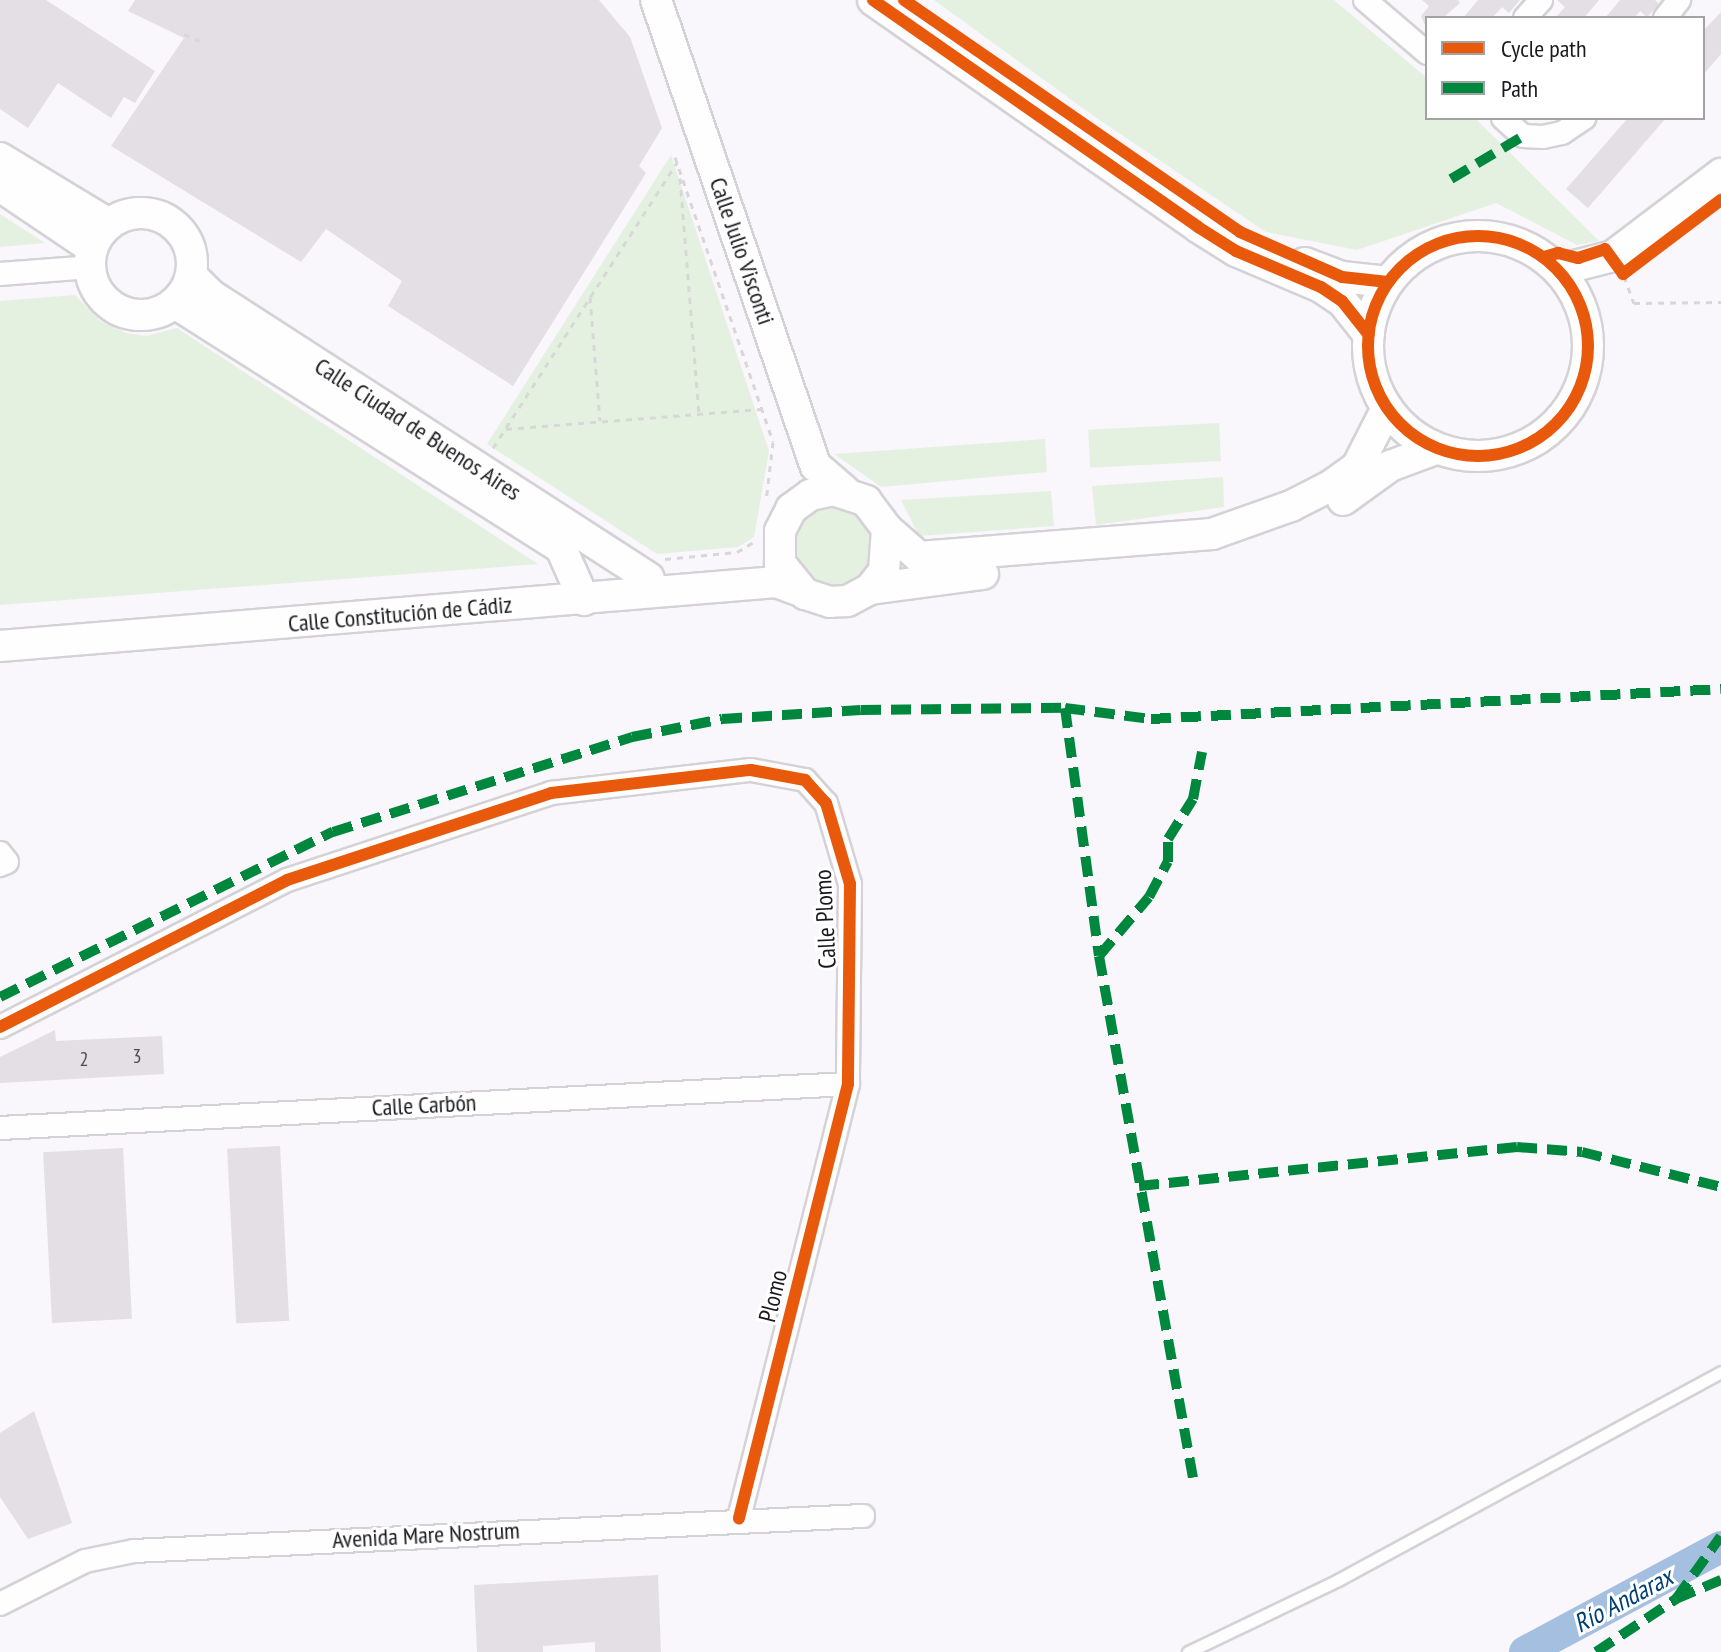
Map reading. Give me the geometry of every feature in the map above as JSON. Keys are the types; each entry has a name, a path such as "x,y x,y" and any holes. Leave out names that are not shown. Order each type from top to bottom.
{"street":[{"name":"Calle Julio Visconti","path":"634,0 795,460 800,501"},
{"name":"Calle Julio Visconti","path":"656,0 816,466 845,491"},
{"path":"873,0 1198,227 1236,251 1321,287 1342,301 1369,335"},
{"path":"904,0 1240,232 1342,277 1388,282"},
{"path":"1365,0 1393,9 1425,50"},
{"path":"1527,16 1541,0"},
{"path":"1667,16 1679,0"},
{"path":"1505,120 1523,136 1543,137 1562,133 1581,120"},
{"path":"0,158 97,246 100,293 121,311 158,312 175,303 191,275 188,244 168,220 138,212 97,246 0,274"},
{"path":"1620,270 1559,270 1505,238 1461,237 1420,252 1388,282 1369,335 1371,373 1387,408 1409,431 1436,449 1467,456 1499,455 1538,439 1569,410 1586,372 1587,326 1595,286 1620,270 1721,174"},
{"path":"0,186 97,246"},
{"path":"1559,270 1587,326"},
{"name":"Calle Ciudad de Buenos Aires","path":"191,275 211,295 653,569"},
{"name":"Calle Ciudad de Buenos Aires","path":"175,303 561,548 573,568 578,591"},
{"path":"1387,408 1357,467 1332,485 1291,506 1212,534 919,557 887,529 866,501 845,491 821,491 800,501 770,544 798,590 830,602 847,601 870,589 920,579 1216,553 1291,528 1337,505 1390,466 1436,449"},
{"path":"870,589 889,557 887,529"},
{"name":"Calle Constitución de Cádiz","path":"0,646 578,591 653,569 750,568 770,544"},
{"name":"Calle Constitución de Cádiz","path":"0,629 578,591 776,582 798,590"},
{"name":"Calle Plomo","path":"0,1027 287,880 351,856 569,789 751,770 789,774 805,780 826,803 847,867 851,901 848,1084"},
{"path":"0,853 7,862 0,865"},
{"name":"Calle Carbón","path":"0,1128 848,1084"},
{"name":"Plomo","path":"739,1519 848,1084"},
{"name":"Avenida Mare Nostrum","path":"0,1604 85,1561 134,1551 739,1519 863,1516"}],"lane":[{"path":"1188,1652 1338,1580 1721,1372"}],"path":[{"path":"184,34 200,41"},
{"path":"491,451 676,159 773,447 764,517"},
{"path":"680,171 699,413"},
{"path":"1620,270 1634,303 1721,302"},
{"path":"590,297 600,421"},
{"path":"505,430 761,409"},
{"path":"480,444 503,459"},
{"path":"653,569 770,544"}],"green space":[{"path":"934,0 1334,0 1425,76 1425,120 1477,120 1599,241 1577,245 1496,203 1357,250 1266,232 1095,117"},
{"path":"671,155 769,451 754,537 738,547 657,554 487,444"},
{"path":"0,214 45,243 0,247"},
{"path":"75,295 100,321 126,333 146,336 177,328 538,564 0,605 0,301"},
{"path":"1219,423 1221,461 1090,468 1088,430"},
{"path":"1045,439 1047,472 881,487 834,454"},
{"path":"1223,477 1224,507 1096,525 1092,486"},
{"path":"1051,491 1054,526 919,536 901,500"},
{"path":"834,503 850,507 864,516 873,530 877,546 873,562 864,576 850,585 834,589 818,585 804,576 795,562 791,546 795,530 804,516 818,507"}],"building":[{"path":"0,0 46,0 155,71 135,103 124,97 111,118 58,83 28,128 0,109"},
{"path":"135,0 599,0 630,37 662,128 639,166 646,173 513,386 388,306 402,281 326,229 301,262 111,146 184,38 128,11"},
{"path":"1422,0 1458,0 1460,3 1445,16 1425,16 1425,25 1421,16 1429,6"},
{"path":"1478,0 1520,0 1509,13 1502,7 1494,16 1465,16"},
{"path":"1557,0 1599,0 1586,16 1557,16 1565,7"},
{"path":"1620,0 1655,0 1659,4 1648,16 1640,11 1636,16 1607,16"},
{"path":"1721,12 1721,54 1705,73 1705,29"},
{"path":"1626,120 1664,120 1588,208 1566,189"},
{"path":"55,1030 56,1041 162,1036 164,1074 0,1083 0,1057"},
{"path":"280,1146 289,1321 236,1324 227,1149"},
{"path":"123,1148 132,1319 52,1323 43,1152"},
{"path":"34,1411 72,1523 28,1539 0,1497 0,1433"},
{"path":"658,1575 661,1652 595,1652 595,1642 543,1646 543,1652 477,1652 474,1585"}],"waterway":[{"name":"Río Andarax","path":"1525,1652 1721,1547"}],"marked path":[{"path":"1451,179 1523,136"},
{"path":"0,997 333,832 632,737 722,719 861,710 1065,708 1151,719 1721,689"},
{"path":"1065,708 1099,956 1193,1478"},
{"path":"1099,956 1149,897 1168,862 1168,839 1193,799 1202,752"},
{"path":"1139,1186 1517,1147 1582,1152 1721,1187"},
{"path":"1596,1652 1676,1599 1721,1536"},
{"path":"1676,1599 1721,1580"}],"cycle path":[{"path":"873,0 1198,227 1236,251 1321,287 1342,301 1369,335"},
{"path":"904,0 1240,232 1342,277 1388,282"},
{"path":"1544,257 1558,253 1578,258 1605,249 1623,274 1721,200"},
{"path":"1478,236 1520,244 1556,268 1580,304 1588,346 1580,388 1556,424 1520,448 1478,456 1436,448 1400,424 1376,388 1368,346 1376,304 1400,268 1436,244 1478,236"},
{"path":"0,1027 287,880 551,793 751,770 805,780 826,803 850,884 848,1084 739,1519"}]}
